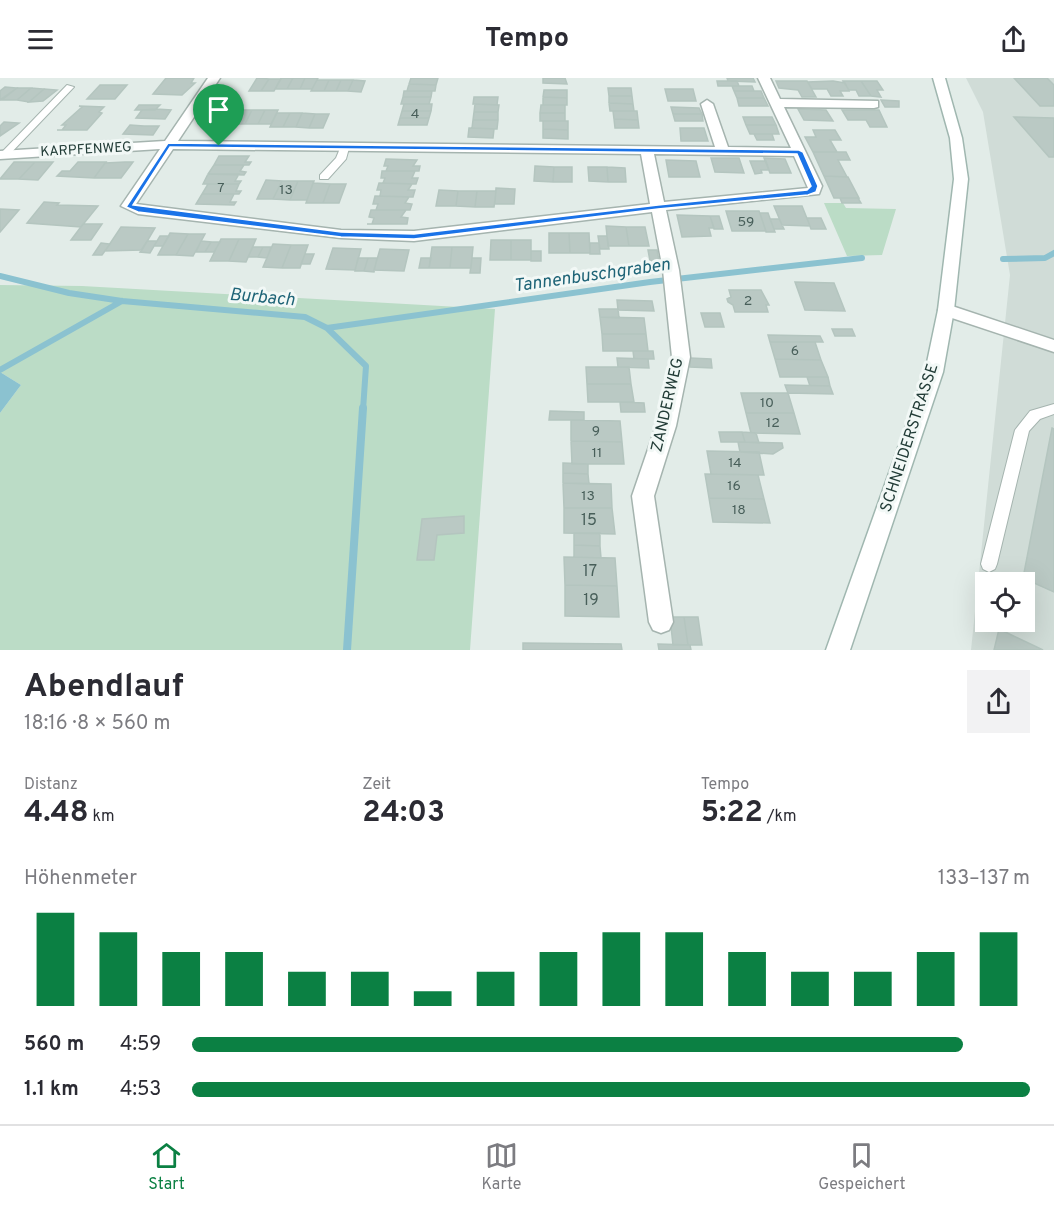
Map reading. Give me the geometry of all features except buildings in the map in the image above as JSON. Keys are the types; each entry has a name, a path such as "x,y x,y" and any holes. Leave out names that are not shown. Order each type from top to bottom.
{"street":[{"path":"214,78 128,206 150,211 341,234 385,237 414,236 814,191 815,186 764,78"},
{"name":"SCHNEIDERSTRASSE","path":"838,650 934,372 946,310 961,179 956,138 939,78"},
{"path":"775,103 874,104"},
{"path":"707,104 723,151"},
{"name":"KARPFENWEG","path":"2,154 168,145 799,152"},
{"name":"ZANDERWEG","path":"647,151 672,279 681,357 666,426 642,496 661,622"},
{"path":"946,310 1054,346"}],"lane":[{"name":"KARPFENWEG","path":"2,154 70,87"},
{"path":"324,177 341,159 344,148"},
{"path":"989,564 1022,430 1029,419 1039,412 1054,409"}],"shaded area":[{"path":"966,78 1054,78 1054,650 971,650 975,612 975,632 1035,632 1035,572 979,572 1010,275 983,112"}],"green space":[{"path":"824,203 843,203 846,208 896,209 882,255 847,256"},
{"path":"0,285 82,286 495,309 470,650 0,650 0,413 21,385 0,372"}],"water":[{"path":"0,372 21,385 0,413"}],"waterway":[{"name":"Tannenbuschgraben","path":"1003,259 1045,258 1054,253"},
{"name":"Tannenbuschgraben","path":"327,328 650,282 862,258"},
{"name":"Burbach","path":"0,276 69,293 122,301"},
{"path":"0,370 122,301"},
{"name":"Burbach","path":"122,301 305,317 327,328"},
{"name":"Burbach","path":"327,328 366,366 363,410"},
{"name":"Burbach","path":"347,650 363,408"}],"route":[{"path":"168,145 219,146 799,152 815,186 814,191 808,192 414,236 385,237 138,210 128,206 168,145"}]}
